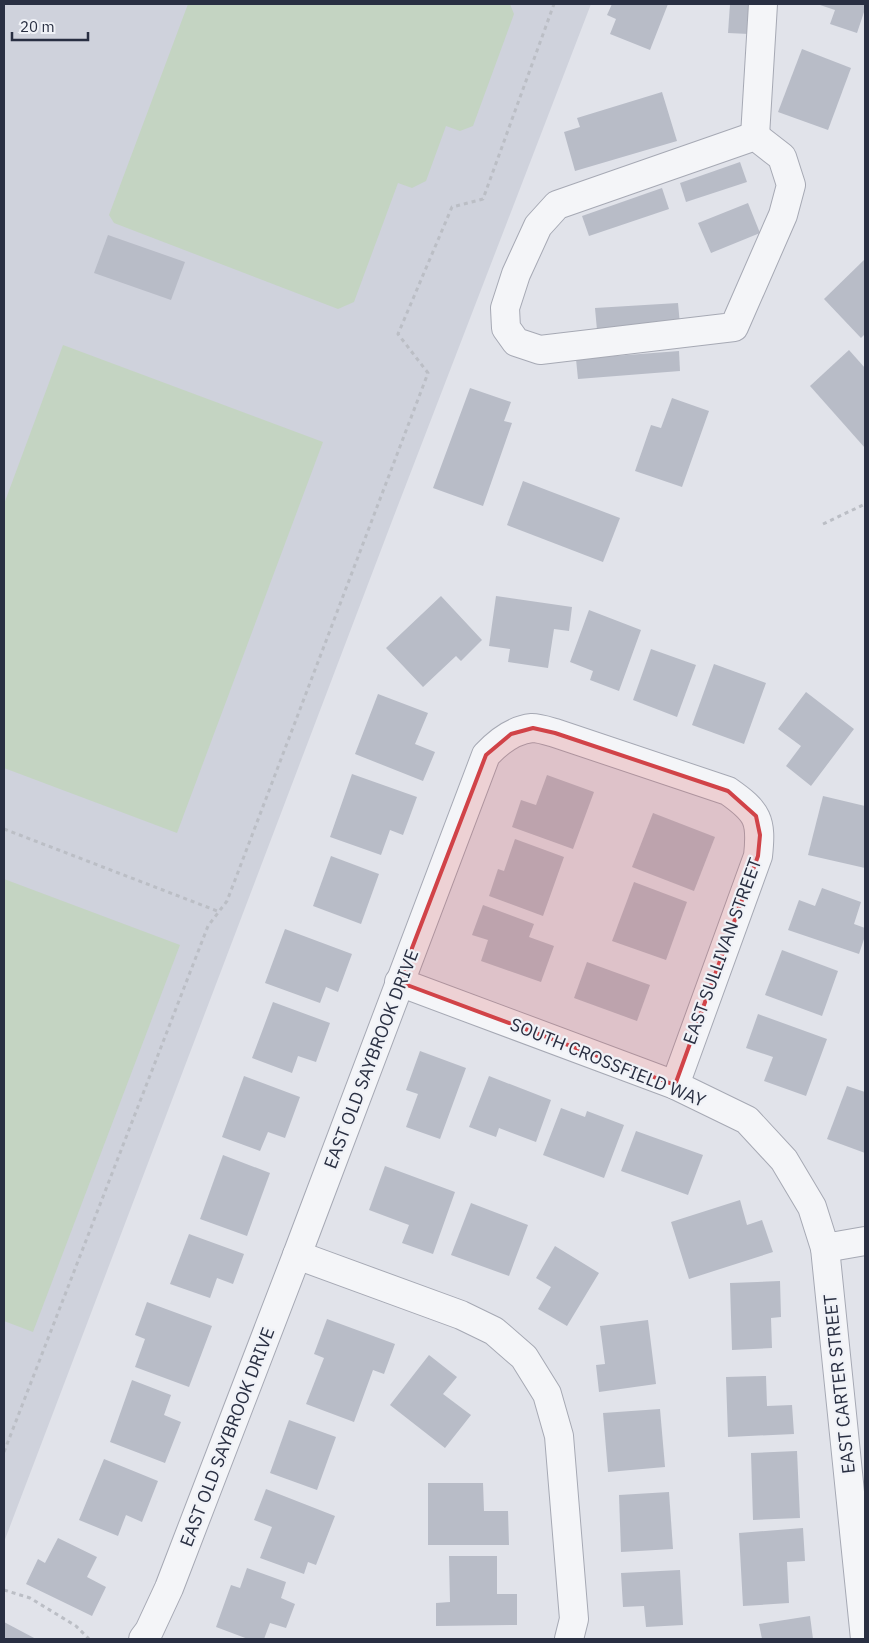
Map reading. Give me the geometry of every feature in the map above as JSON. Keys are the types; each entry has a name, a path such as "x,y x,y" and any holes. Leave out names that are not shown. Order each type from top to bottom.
{"street":[{"path":"756,136 763,4"},
{"path":"756,136 782,158 791,184 783,215 734,327 540,350 516,342 506,328 505,308 516,274 538,226 557,205 756,136"},
{"name":"EAST OLD SAYBROOK DRIVE","path":"143,1639 149,1631 169,1588 486,756 497,743 512,734 533,728 555,733 728,791 744,802 756,816"},
{"name":"EAST SULLIVAN STREET","path":"675,1085 758,856 760,835 756,816"},
{"name":"SOUTH CROSSFIELD WAY","path":"399,982 675,1085 746,1120 784,1160 812,1207 825,1248"},
{"path":"825,1248 865,1241"},
{"name":"EAST CARTER STREET","path":"825,1248 865,1639"},
{"path":"297,1255 460,1315 494,1331 524,1357 546,1394 558,1436 574,1619 569,1639"}],"path":[{"path":"4,1452 208,926 228,902 428,374 398,334 452,208 483,199 554,4"},
{"path":"823,524 865,504"},
{"path":"4,829 220,912"},
{"path":"4,1443 8,1440"},
{"path":"4,1590 30,1598 76,1626 89,1639"}],"highlighted area":[{"path":"533,728 555,733 728,791 756,816 760,835 758,856 675,1085 399,982 486,755 511,734"}],"shaded area":[{"path":"4,4 591,4 392,521 4,1542"}],"green space":[{"path":"188,4 510,4 514,14 473,126 460,131 446,126 426,181 412,188 398,183 354,302 338,309 114,223 109,215"},
{"path":"63,345 323,442 177,833 4,768 4,504"},
{"path":"4,879 180,945 33,1332 4,1321"}],"building":[{"path":"612,4 668,4 650,50 610,34 616,19 607,15"},
{"path":"730,4 750,4 749,34 728,33"},
{"path":"817,4 865,4 857,33 830,24 835,10"},
{"path":"802,49 851,68 828,130 778,112"},
{"path":"662,92 677,141 575,171 564,132 580,127 577,118"},
{"path":"740,162 747,182 686,202 680,183"},
{"path":"662,188 669,209 589,236 582,216"},
{"path":"748,203 760,233 711,253 698,223"},
{"path":"108,235 185,262 171,300 94,273"},
{"path":"865,259 865,334 861,338 824,299"},
{"path":"678,303 680,325 597,330 595,308"},
{"path":"849,350 865,368 865,448 810,386"},
{"path":"679,351 680,371 578,379 576,359"},
{"path":"470,388 511,402 504,421 512,423 483,506 433,488"},
{"path":"672,398 709,411 682,487 635,471 651,425 661,428"},
{"path":"523,481 620,518 603,562 507,525"},
{"path":"441,596 482,640 461,661 456,656 423,687 386,648"},
{"path":"496,596 572,607 569,631 554,629 548,668 508,662 510,649 489,646"},
{"path":"589,610 641,630 619,691 590,680 593,671 570,662"},
{"path":"651,649 696,665 677,717 633,700"},
{"path":"714,664 766,683 744,744 692,725"},
{"path":"806,692 854,729 811,786 786,766 801,746 778,729"},
{"path":"378,694 428,713 415,744 435,752 423,781 355,754"},
{"path":"352,774 417,797 403,835 390,830 381,855 330,837"},
{"path":"547,775 594,792 573,849 512,827 521,800 536,805"},
{"path":"823,796 865,806 865,868 808,855"},
{"path":"653,813 715,837 694,891 632,867"},
{"path":"515,839 564,857 543,916 489,896 498,869 504,871"},
{"path":"331,856 379,874 361,924 313,906"},
{"path":"634,882 687,902 666,960 612,941"},
{"path":"822,888 861,902 854,924 865,928 865,936 859,954 788,930 799,900 815,906"},
{"path":"483,905 534,924 529,937 554,946 541,982 481,961 488,940 472,935"},
{"path":"285,929 352,954 338,992 326,987 320,1003 265,983"},
{"path":"782,950 838,971 822,1016 765,995"},
{"path":"587,962 650,985 637,1021 574,998"},
{"path":"273,1002 330,1023 316,1062 298,1056 292,1073 252,1058"},
{"path":"758,1014 827,1039 806,1096 764,1081 773,1057 746,1048"},
{"path":"420,1051 466,1068 440,1139 406,1127 418,1094 406,1090"},
{"path":"244,1076 300,1097 285,1138 268,1132 260,1151 222,1137"},
{"path":"489,1076 551,1100 536,1142 499,1128 496,1137 469,1127"},
{"path":"847,1086 865,1092 865,1153 827,1139"},
{"path":"561,1108 585,1117 587,1111 624,1125 604,1178 543,1155"},
{"path":"636,1131 703,1155 688,1195 621,1171"},
{"path":"223,1155 270,1173 247,1236 200,1219"},
{"path":"385,1166 455,1192 433,1254 402,1243 409,1225 369,1210"},
{"path":"740,1200 747,1225 762,1220 773,1252 689,1279 671,1222"},
{"path":"471,1203 528,1225 509,1276 451,1255"},
{"path":"189,1234 244,1254 233,1284 217,1278 210,1298 170,1284"},
{"path":"555,1246 599,1273 567,1326 538,1309 551,1287 536,1278"},
{"path":"780,1281 781,1317 771,1318 772,1348 732,1350 730,1283"},
{"path":"147,1302 212,1326 189,1387 135,1367 145,1339 135,1335"},
{"path":"327,1319 395,1344 384,1374 373,1370 354,1422 306,1404 324,1358 314,1354"},
{"path":"648,1320 656,1384 599,1392 596,1365 605,1364 600,1326"},
{"path":"429,1355 457,1377 443,1394 471,1415 445,1448 390,1405"},
{"path":"766,1376 767,1406 792,1405 794,1434 728,1437 726,1377"},
{"path":"132,1380 171,1395 164,1415 181,1422 165,1463 110,1442"},
{"path":"660,1409 665,1467 608,1472 603,1413"},
{"path":"289,1420 336,1437 317,1490 270,1473"},
{"path":"797,1451 800,1518 753,1520 751,1453"},
{"path":"104,1459 158,1481 142,1522 126,1515 118,1536 79,1520"},
{"path":"428,1483 483,1483 484,1511 508,1511 509,1545 428,1545"},
{"path":"266,1489 335,1516 316,1565 308,1562 304,1574 260,1558 272,1527 254,1520"},
{"path":"669,1492 673,1549 621,1552 619,1495"},
{"path":"803,1528 805,1561 787,1562 789,1603 743,1606 739,1533"},
{"path":"58,1538 97,1557 87,1577 106,1587 92,1616 26,1584 38,1559 45,1563"},
{"path":"449,1556 497,1556 497,1594 517,1594 517,1625 436,1626 436,1603 450,1602"},
{"path":"247,1568 286,1582 281,1598 295,1604 286,1628 270,1623 264,1639 248,1639 216,1627 231,1585 240,1588"},
{"path":"680,1570 683,1625 646,1627 644,1606 623,1607 621,1573"},
{"path":"810,1616 813,1639 762,1639 759,1624"},
{"path":"4,1622 36,1639 4,1639"}]}
